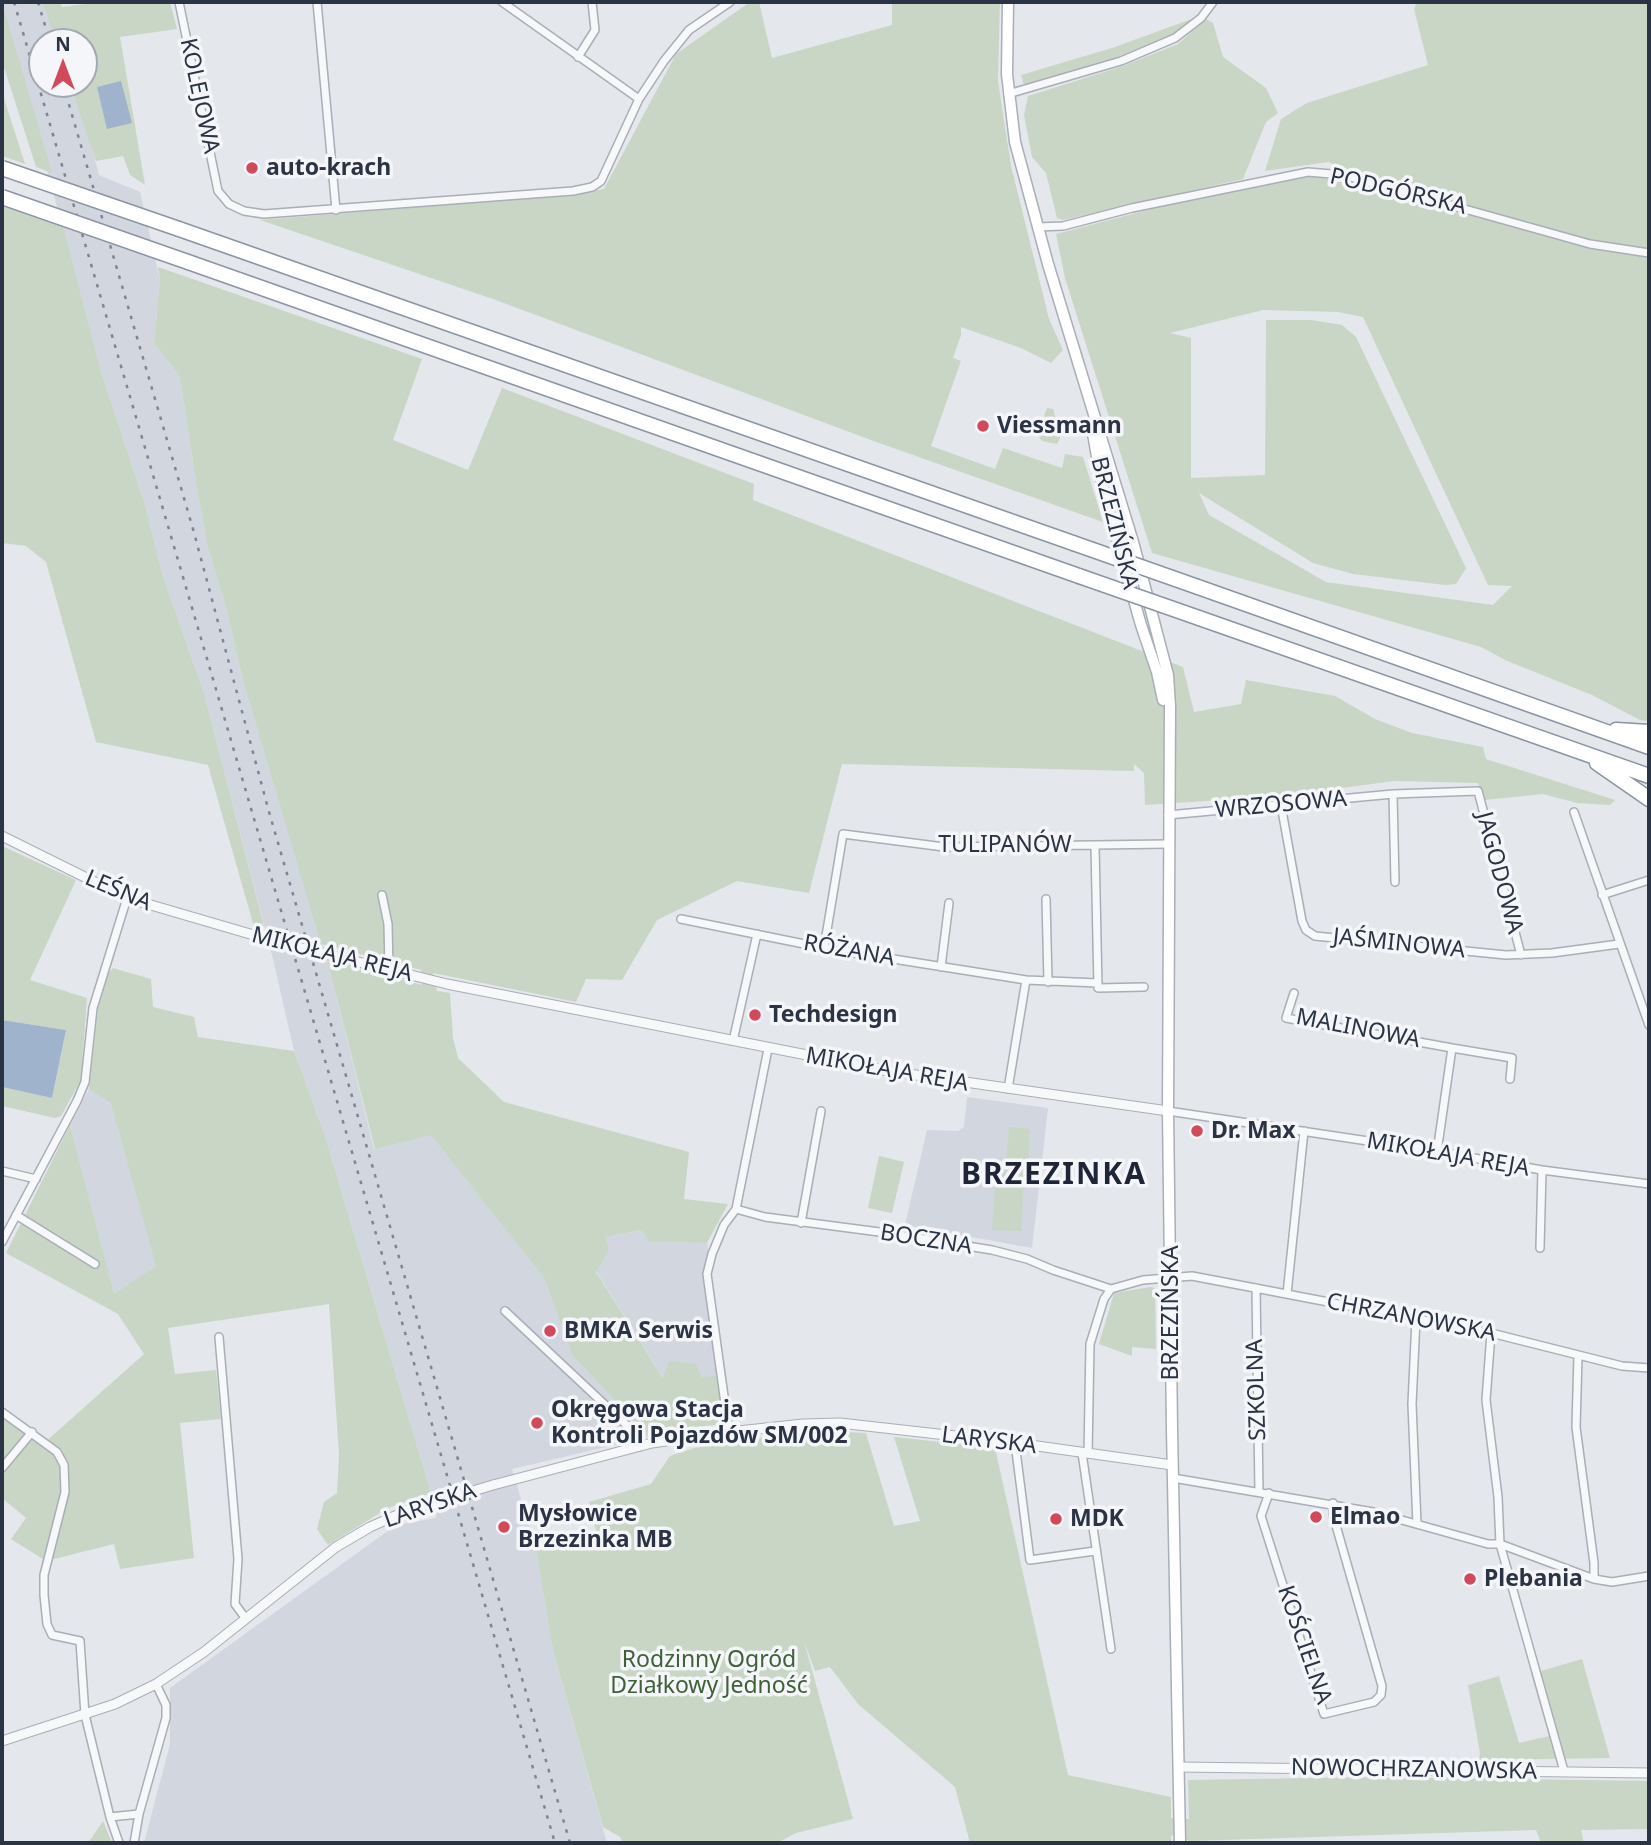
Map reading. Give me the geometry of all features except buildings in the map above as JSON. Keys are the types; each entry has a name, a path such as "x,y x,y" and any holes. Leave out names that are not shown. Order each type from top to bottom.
{"highway":[{"path":"2,167 1649,747"},
{"path":"2,197 1649,776"},
{"path":"1602,730 1649,732"},
{"path":"1581,752 1649,799"}],"main road":[{"name":"BRZEZIŃSKA","path":"1008,2 1008,94 1015,142 1037,227 1083,381 1102,491 1157,672 1167,722 1172,1465 1180,1842"}],"street":[{"name":"KOLEJOWA","path":"179,2 218,191 229,204 244,211 264,214 336,210"},
{"path":"317,2 336,210 573,191 592,187 601,181 639,99 664,61 689,30 730,2"},
{"path":"502,2 639,99"},
{"path":"578,57 595,30 592,2"},
{"path":"1008,94 1121,61 1175,38 1201,18 1213,2"},
{"name":"PODGÓRSKA","path":"1037,227 1063,226 1145,205 1308,172 1343,175 1590,244 1649,253"},
{"name":"WRZOSOWA","path":"1168,815 1393,794 1478,791"},
{"name":"JAGODOWA","path":"1478,791 1521,955"},
{"path":"1393,794 1395,882"},
{"name":"JAŚMINOWA","path":"1281,805 1302,921 1306,930 1315,936 1506,955 1619,944"},
{"path":"1573,812 1649,1025"},
{"name":"TULIPANÓW","path":"824,948 843,834 944,847 1168,844"},
{"name":"LEŚNA","path":"2,836 127,898 240,931"},
{"path":"1095,846 1098,986"},
{"path":"1602,895 1649,880"},
{"path":"382,895 388,924 389,970"},
{"path":"2,1242 5,1228 16,1215 36,1179 85,1082 93,1008 127,898"},
{"path":"1046,899 1048,982"},
{"path":"941,967 949,903"},
{"name":"RÓŻANA","path":"681,919 824,948 1026,980 1144,987"},
{"name":"MIKOŁAJA REJA","path":"240,931 447,984 888,1071 1649,1184"},
{"path":"733,1041 757,934"},
{"path":"1008,1089 1026,980"},
{"name":"MALINOWA","path":"1294,993 1286,1018 1512,1058 1510,1079"},
{"name":"MALINOWA","path":"1437,1152 1452,1048"},
{"path":"729,1432 708,1274 712,1254 724,1225 736,1209 768,1049"},
{"path":"801,1223 821,1111"},
{"path":"1287,1294 1304,1131"},
{"name":"MIKOŁAJA REJA","path":"1539,1248 1542,1170"},
{"path":"2,1171 36,1179"},
{"name":"BOCZNA","path":"736,1209 801,1223 887,1233 992,1250 1027,1259 1111,1289"},
{"path":"16,1215 94,1264"},
{"name":"CHRZANOWSKA","path":"1111,1289 1143,1280 1192,1276 1491,1333 1622,1366 1649,1368"},
{"name":"SZKOLNA","path":"1256,1288 1259,1492"},
{"path":"1111,1289 1104,1299 1090,1344 1085,1454 1111,1648"},
{"path":"505,1311 635,1433 639,1447"},
{"path":"1416,1318 1412,1404 1417,1524"},
{"path":"1491,1333 1486,1400 1498,1497 1500,1544 1564,1772"},
{"path":"219,1337 238,1559 235,1604 246,1619"},
{"path":"1578,1356 1576,1427 1594,1579"},
{"path":"2,1412 57,1452 64,1465 65,1492 44,1575 48,1629 52,1635 80,1641 85,1715 119,1843"},
{"name":"LARYSKA","path":"2,1741 115,1704 156,1684 246,1619 337,1547 370,1527 406,1511 493,1485 639,1447 729,1432 839,1423 1015,1443 1172,1465"},
{"path":"2,1468 32,1432"},
{"path":"1015,1443 1030,1560 1096,1551"},
{"path":"1173,1478 1333,1503 1488,1544 1500,1544 1594,1579 1612,1582 1649,1576"},
{"name":"KOŚCIELNA","path":"1269,1493 1261,1516 1324,1714 1374,1702 1381,1695 1382,1686 1333,1515 1333,1503"},
{"path":"134,1843 139,1814 166,1718 166,1705 156,1684"},
{"name":"NOWOCHRZANOWSKA","path":"1179,1767 1649,1773"},
{"path":"110,1817 139,1814"}],"shaded area":[{"path":"2,2 50,2 58,28 28,28 28,98 79,98 99,175 140,192 160,280 154,343 180,377 208,548 226,607 243,680 327,959 374,1149 431,1134 544,1278 572,1355 649,1437 512,1469 536,1549 553,1650 607,1843 144,1843 170,1744 170,1688 396,1525 436,1518 431,1493 325,1136 294,1051 204,693 162,574 144,502 102,375"},
{"path":"89,1089 111,1102 157,1266 114,1295 70,1125"},
{"path":"967,1097 1048,1108 1032,1248 905,1225 927,1130 958,1131 964,1127"},
{"path":"644,1230 649,1242 707,1243 709,1253 704,1272 718,1375 701,1379 664,1379 596,1271 609,1250 604,1237"}],"green space":[{"path":"2,2 52,173 36,167 2,61"},
{"path":"43,2 60,2 62,7 101,2 170,2 177,29 120,37 145,185 130,175 123,156 96,161 75,98 98,98 98,28 51,28"},
{"path":"750,2 759,2 772,58 892,25 892,2 1000,2 998,81 1011,166 1049,319 1063,350 1051,363 1021,348 961,327 953,358 961,361 931,446 995,469 1003,448 1062,468 1065,454 1083,457 1103,522 879,443 493,299 260,220 553,196 604,189 676,54"},
{"path":"1417,2 1649,2 1649,721 1640,720 1592,695 1505,660 1481,647 1152,553 1065,278 1056,234 1155,208 1305,176 1350,181 1459,210 1328,162 1265,171 1281,119 1307,103 1428,65 1414,9","holes":["1263,310 1338,312 1363,317 1488,585 1512,586 1493,605 1326,582 1209,515 1199,493 1313,563 1353,574 1456,584 1466,568 1356,337 1342,325 1312,320 1266,320 1265,475 1191,478 1191,338 1170,333"]},
{"path":"1200,16 1168,37 1112,59 1024,85 1021,75 1112,48"},
{"path":"1206,19 1213,23 1223,57 1266,88 1278,113 1266,122 1243,179 1063,220 1057,218 1046,173 1032,157 1024,115 1028,96 1120,67 1178,44"},
{"path":"2,92 25,164 2,156"},
{"path":"2,202 62,223 102,375 144,502 162,574 204,693 264,926 254,927 208,765 96,742 46,562 26,546 2,543"},
{"path":"158,267 422,359 393,440 468,470 502,388 754,484 753,500 1183,667 1194,712 1241,704 1246,680 1335,696 1375,719 1412,733 1483,747 1486,759 1615,800 1610,805 1577,803 1543,794 1485,800 1478,783 1394,781 1283,796 1145,805 1144,773 1134,764 1134,771 842,764 809,893 737,881 657,920 622,980 586,979 576,1002 433,973 437,991 450,993 453,1038 458,1058 504,1102 689,1152 684,1199 728,1204 707,1243 649,1242 643,1230 605,1237 609,1250 596,1272 663,1378 669,1361 696,1364 701,1378 718,1375 724,1424 685,1428 649,1437 572,1355 544,1278 431,1135 375,1149 327,959 422,985 421,970 321,944 243,680 226,607 208,548 180,377 154,343 160,280"},
{"path":"1047,408 1053,409 1061,436 1057,444 1042,441 1038,436 1039,433 1045,435 1051,419 1044,416"},
{"path":"2,846 76,880 30,980 87,998 81,1080 61,1116 55,1118 2,1106 2,1087 52,1098 66,1030 2,1020"},
{"path":"113,968 151,979 153,1007 194,1017 198,1037 294,1051 325,1136 431,1493 388,1508 328,1545 317,1529 324,1502 337,1493 339,1455 329,1304 168,1328 175,1374 216,1370 221,1419 180,1423 194,1558 120,1569 114,1544 46,1561 11,1539 26,1518 2,1498 2,1417 43,1444 144,1354 118,1314 6,1253 70,1125 114,1294 156,1266 111,1103 89,1089 98,1009 108,974"},
{"path":"1009,1127 1030,1129 1028,1169 1006,1168"},
{"path":"879,1156 904,1162 892,1213 868,1208"},
{"path":"996,1172 1024,1174 1021,1231 992,1230"},
{"path":"1155,1288 1156,1349 1132,1347 1132,1356 1099,1344 1114,1293"},
{"name":"Rodzinny Ogród Działkowy Jedność","path":"810,1430 866,1433 894,1526 920,1521 894,1437 995,1448 1068,1775 1171,1797 1171,1818 1189,1819 1188,1780 1375,1777 1649,1781 1649,1829 1581,1830 1584,1843 1541,1843 1536,1830 1190,1841 1171,1835 1171,1843 970,1843 955,1787 858,1704 830,1667 815,1671 804,1641 853,1819 796,1833 777,1843 623,1843 620,1837 603,1827 553,1650 536,1549 596,1530 589,1502 651,1484 670,1456 694,1448"},
{"path":"1582,1659 1610,1758 1479,1760 1468,1685 1499,1676 1519,1743 1549,1736 1531,1674"},
{"path":"103,1821 112,1843 88,1843"}],"water":[{"path":"121,81 132,123 107,129 98,87"},
{"path":"2,1020 66,1030 52,1098 2,1087"}],"railway":[{"path":"14,2 555,1843"},
{"path":"38,2 46,28"},
{"path":"67,98 193,529 269,812 570,1843"}],"place":[{"name":"auto-krach","path":"252,168"},
{"name":"Viessmann","path":"983,426"},
{"name":"Techdesign","path":"755,1015"},
{"name":"Dr. Max","path":"1197,1131"},
{"name":"BMKA Serwis","path":"550,1331"},
{"name":"Okręgowa Stacja Kontroli Pojazdów SM/002","path":"537,1423"},
{"name":"Elmao","path":"1316,1517"},
{"name":"MDK","path":"1056,1519"},
{"name":"Mysłowice Brzezinka MB","path":"504,1527"},
{"name":"Plebania","path":"1470,1579"}],"district":[{"name":"BRZEZINKA","path":"1054,1175"}]}
